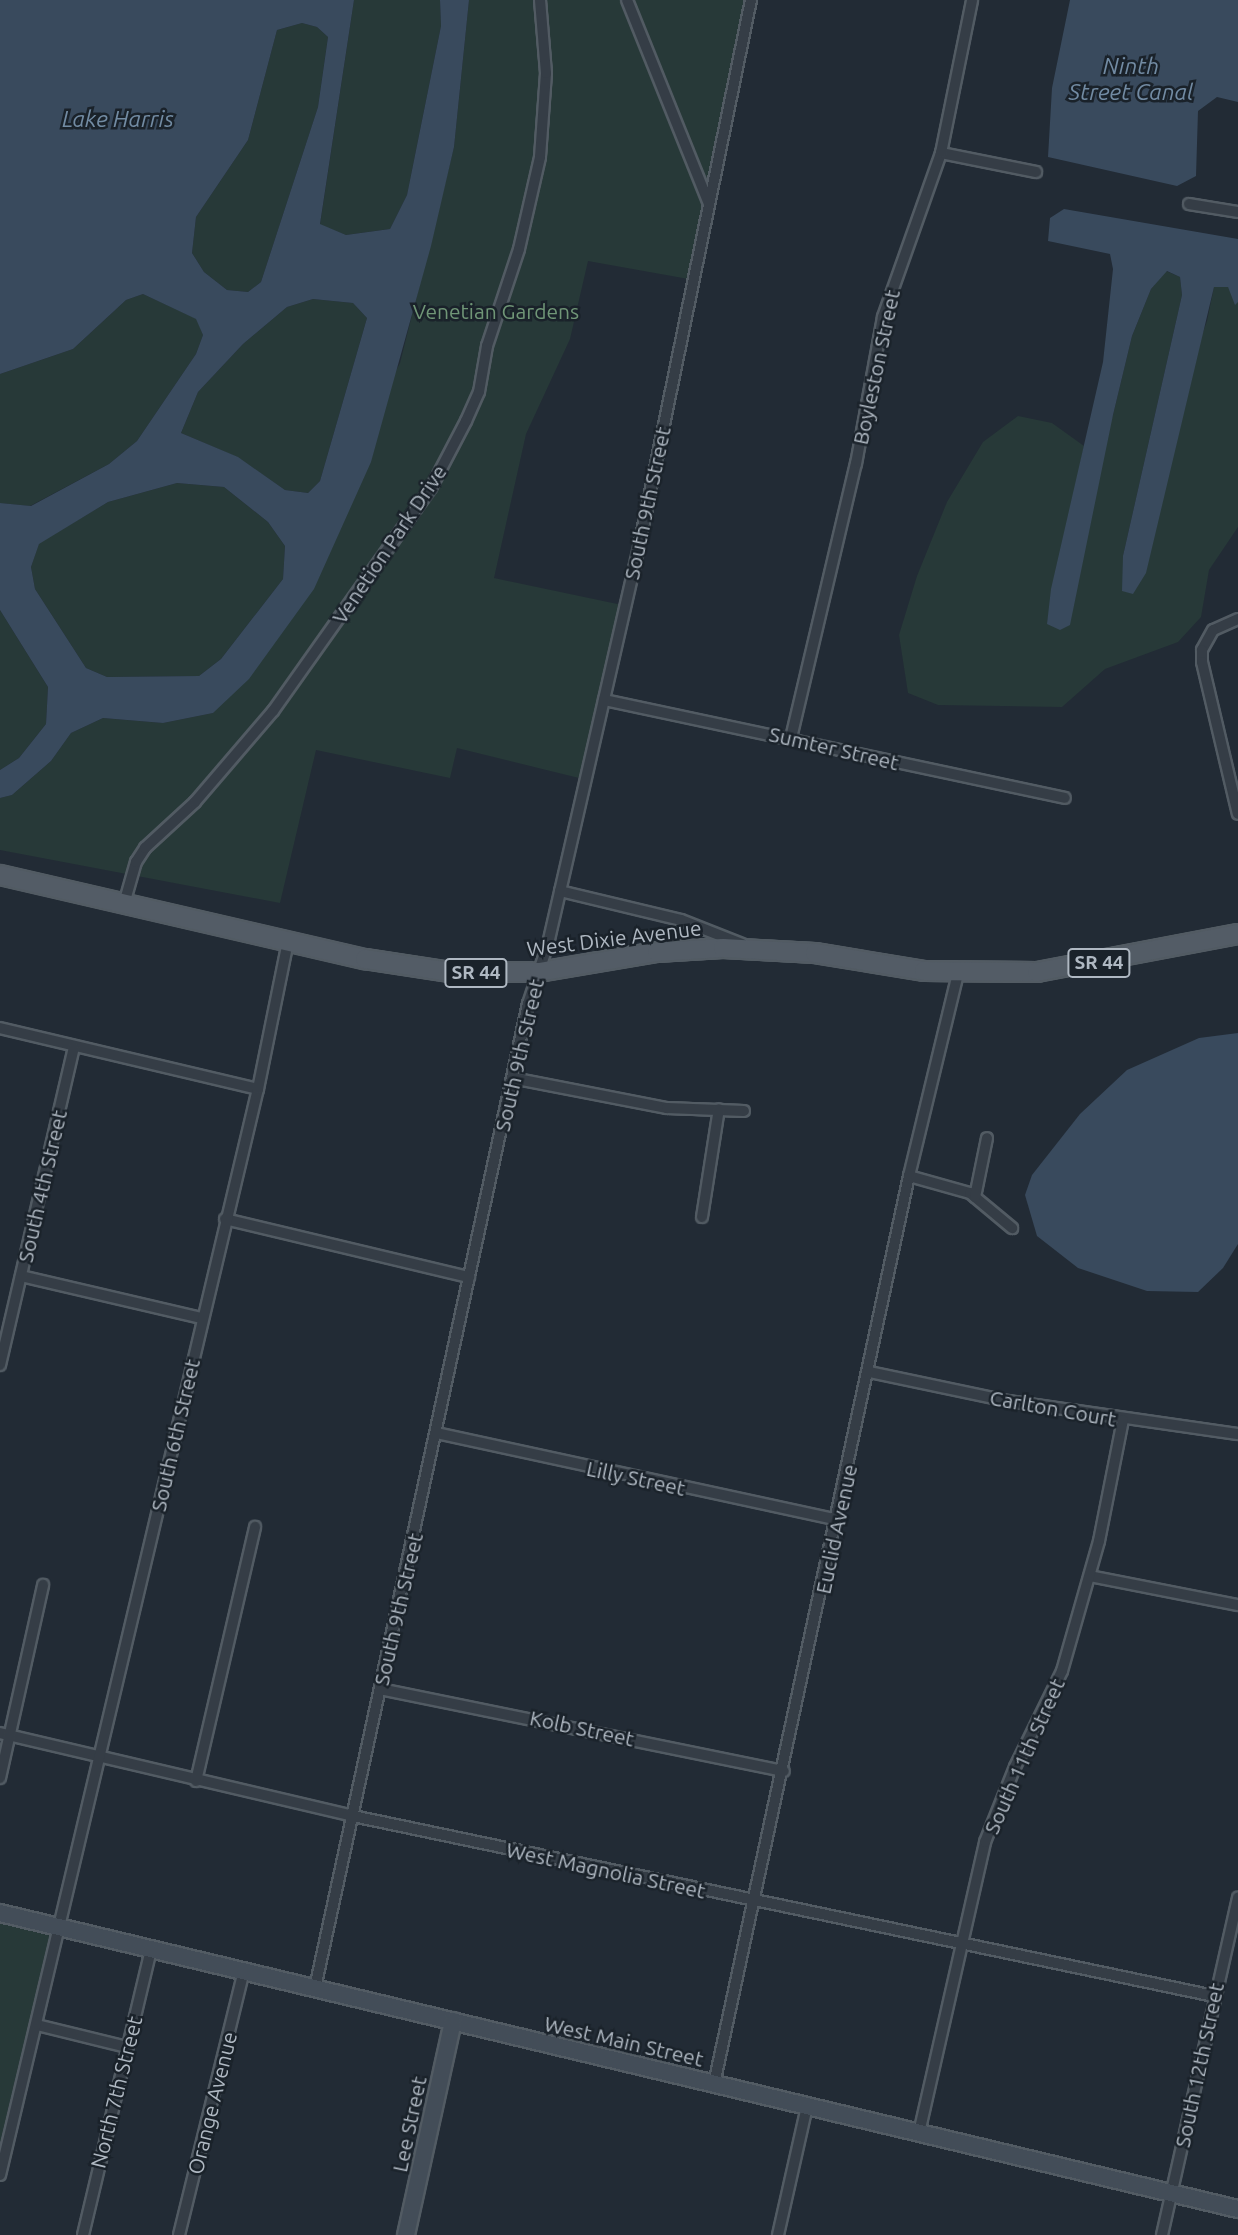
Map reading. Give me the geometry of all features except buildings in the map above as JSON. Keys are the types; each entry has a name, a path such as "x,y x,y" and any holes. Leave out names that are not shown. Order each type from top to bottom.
{"main road":[{"name":"West Dixie Avenue","path":"0,875 288,942 422,969 538,972 657,952 754,949 958,974 1074,968 1238,934"},
{"name":"West Main Street","path":"0,1913 1238,2209"},
{"name":"Lee Street","path":"406,2235 453,2021"}],"street":[{"name":"Venetion Park Drive","path":"124,904 135,862 145,848 195,802 273,711 431,488 479,393 487,346 519,249 540,157 546,72 540,0"},
{"path":"627,0 708,204"},
{"name":"South 9th Street","path":"316,1988 512,1078 560,891 604,700 751,0"},
{"name":"Boyleston Street","path":"792,738 856,464 883,317 896,271 923,212 941,153 972,0"},
{"path":"941,153 1036,172"},
{"path":"1188,204 1238,212"},
{"path":"1238,619 1213,630 1202,650 1202,662 1238,814"},
{"name":"Sumter Street","path":"604,700 1065,797"},
{"path":"560,891 681,920 754,949"},
{"name":"South 6th Street","path":"0,2175 101,1758 201,1318 258,1089 288,942"},
{"name":"Euclid Avenue","path":"714,2084 838,1520 909,1176 958,974"},
{"path":"0,1028 258,1089"},
{"name":"South 4th Street","path":"0,1365 74,1047"},
{"path":"512,1078 667,1108 744,1111"},
{"path":"702,1217 719,1109"},
{"path":"975,1197 987,1138"},
{"path":"909,1176 975,1197 1012,1228"},
{"path":"225,1219 469,1277"},
{"path":"21,1276 201,1318"},
{"name":"Carlton Court","path":"869,1372 1123,1420 1238,1434"},
{"name":"South 11th Street","path":"919,2133 985,1842 1014,1767 1053,1696 1090,1576 1123,1420"},
{"name":"Lilly Street","path":"436,1433 838,1520"},
{"path":"195,1781 255,1527"},
{"path":"1090,1576 1238,1605"},
{"path":"0,1778 5,1734 43,1585"},
{"name":"Kolb Street","path":"380,1689 783,1771"},
{"name":"West Magnolia Street","path":"5,1734 195,1781 353,1816 754,1902 1214,1996"},
{"name":"South 12th Street","path":"1161,2235 1238,1896"},
{"name":"North 7th Street","path":"83,2235 151,1949"},
{"name":"Orange Avenue","path":"179,2235 244,1971"},
{"path":"37,2025 128,2047"},
{"path":"778,2235 807,2106"}],"green space":[{"path":"354,0 440,0 441,26 407,195 390,229 346,235 320,225"},
{"path":"469,0 748,0 694,280 588,261 570,339 526,434 494,578 622,605 583,779 457,748 450,778 316,750 280,903 0,850 0,798 12,795 51,761 71,733 103,718 163,723 213,713 400,363 454,147"},
{"path":"302,23 317,27 328,37 318,107 261,282 248,292 227,290 204,272 192,253 196,217 248,140 277,30"},
{"path":"1166,271 1180,277 1182,295 1123,556 1207,321 1214,287 1228,287 1238,302 1238,527 1209,570 1201,617 1178,642 1105,669 1062,707 938,705 908,693 899,635 917,576 947,502 983,442 1018,416 1052,423 1084,446 1047,623 1113,415 1132,336 1151,289"},
{"path":"143,294 197,319 203,335 196,354 137,441 109,464 30,506 0,503 0,374 73,349 126,300"},
{"name":"Venetian Gardens","path":"313,299 353,303 367,318 320,481 308,493 285,490 237,457 181,433 198,392 243,344 287,307"},
{"path":"177,483 224,487 268,522 285,546 283,579 221,659 199,676 107,677 86,668 35,589 31,567 39,543 108,502"},
{"path":"0,610 48,687 46,724 19,758 0,770"},
{"path":"0,1922 51,1936 0,2143"}],"water":[{"name":"Lake Harris","path":"0,0 354,0 320,224 346,235 390,229 407,195 441,26 440,0 469,0 454,147 431,246 371,462 314,589 249,679 213,713 163,723 103,718 71,733 51,761 12,795 0,798 0,770 19,758 46,724 48,687 0,610 0,503 31,506 109,464 137,441 196,354 203,335 196,319 143,294 126,300 73,349 0,374","holes":["302,23 317,27 328,37 318,107 261,282 248,292 227,290 204,272 192,253 196,217 248,140 277,30","313,299 353,303 367,318 320,481 308,493 285,490 238,457 181,433 198,392 243,344 287,307","177,483 224,487 268,522 285,546 283,579 221,659 199,676 107,677 86,668 35,589 31,567 39,544 108,502"]},
{"name":"Ninth Street Canal","path":"1070,0 1238,0 1238,102 1217,97 1198,111 1196,176 1177,186 1048,157 1052,88"},
{"path":"1064,209 1238,239 1238,302 1235,305 1228,287 1214,287 1146,573 1133,594 1122,591 1123,556 1182,295 1180,277 1167,271 1151,289 1132,336 1070,625 1060,630 1047,624 1051,589 1103,362 1113,269 1110,254 1048,241 1050,218"},
{"path":"1238,1033 1238,1244 1223,1268 1198,1292 1147,1291 1078,1268 1037,1236 1025,1195 1032,1175 1080,1114 1127,1070 1199,1038"}]}
